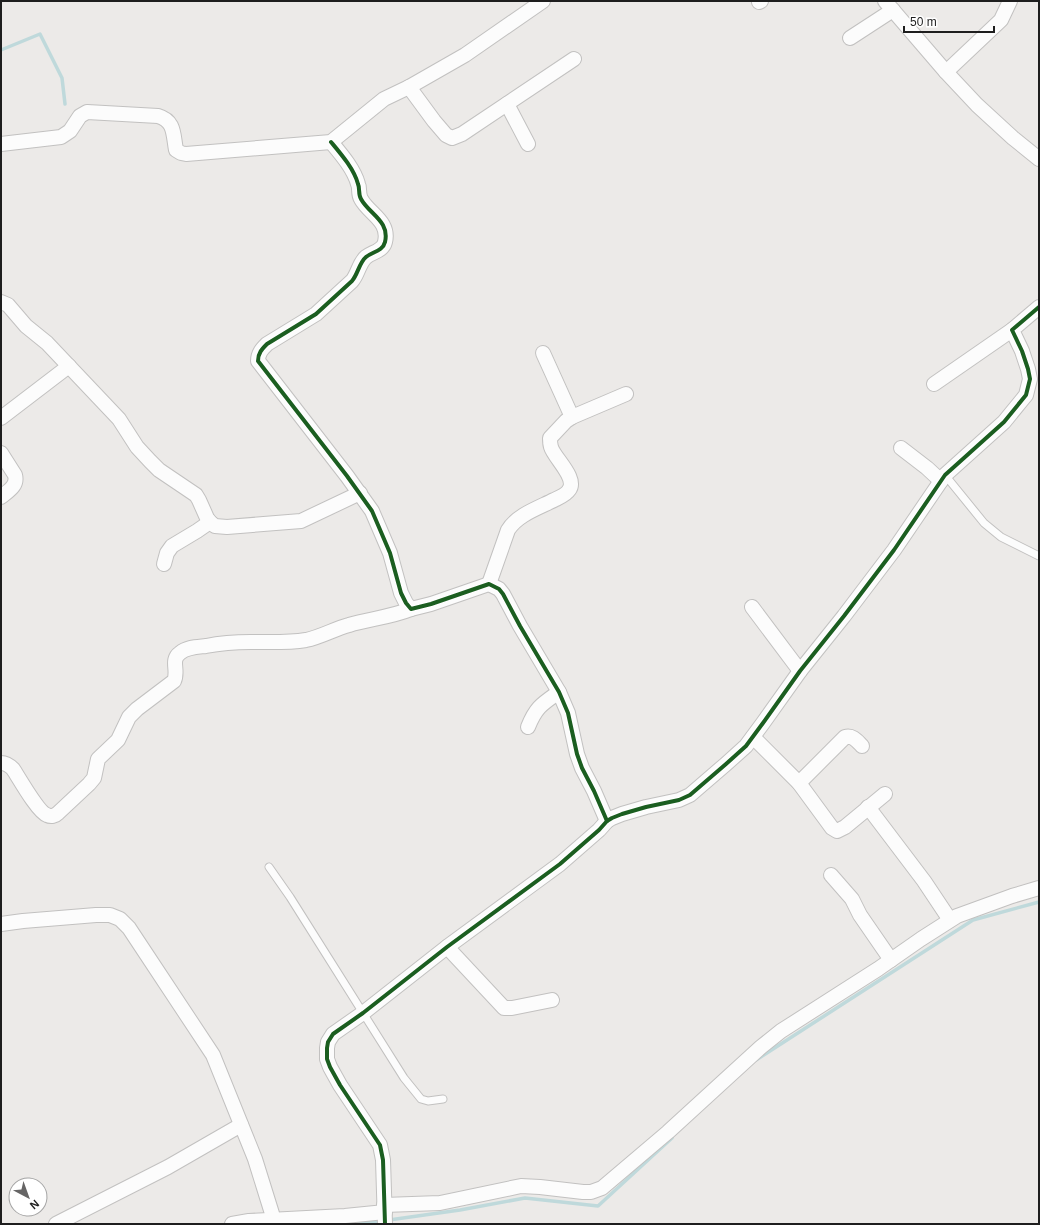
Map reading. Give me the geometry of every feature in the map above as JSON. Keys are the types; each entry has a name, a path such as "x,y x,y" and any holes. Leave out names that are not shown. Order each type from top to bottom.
{"street":[{"path":"1,144 60,138 70,131 80,116 87,112 158,116 164,118 171,125 176,150 186,154 331,142 381,101 465,55 543,1"},
{"path":"946,72 1001,20 1010,1"},
{"path":"850,38 889,6 946,72 998,126 1039,159"},
{"path":"409,87 434,121 446,135 452,138 462,134 574,59"},
{"path":"507,104 528,144"},
{"path":"331,142 349,165 358,184 361,199 384,227 386,235 385,243 383,248 364,259 357,275 352,281 316,314 267,344 261,350 258,361 360,493 372,511 390,553 401,593 411,609"},
{"path":"1,302 8,305 26,326 47,343 119,419 137,447 159,470 196,496 207,518 215,526 227,527 301,521 360,493"},
{"path":"934,384 1012,330 1039,308"},
{"path":"385,1214 383,1160 380,1145 340,1086 330,1067 327,1059 327,1048 328,1042 333,1034 363,1013 447,947 560,864 599,830 607,821 622,814 646,807 679,800 690,794 726,764 753,737 800,671 867,587 943,478 1004,422 1026,395 1030,379 1028,369 1022,350 1012,330"},
{"path":"543,354 572,418"},
{"path":"1,418 69,366"},
{"path":"489,584 511,524 522,515 564,495 570,490 570,477 551,448 550,438 566,421 626,394"},
{"path":"900,448 926,468 943,478"},
{"path":"1,453 16,479 15,485 1,497"},
{"path":"164,564 167,553 172,546 210,522"},
{"path":"1,763 5,763 14,769 43,813 54,816 69,804 94,778 98,759 118,740 129,716 174,681 176,675 175,659 182,651 196,647 224,643 284,642 304,640 324,635 348,625 401,613 489,584 495,586 504,594 520,626 559,692 568,713 577,754 582,768 607,821"},
{"path":"752,607 800,671"},
{"path":"528,727 536,710 559,692"},
{"path":"753,737 798,783 832,828 837,831 845,827 885,794"},
{"path":"798,783 845,737 853,737 862,746"},
{"path":"868,807 924,880 950,920"},
{"path":"831,875 852,899 860,915 891,960"},
{"path":"232,1224 249,1221 385,1214 521,1186 540,1186 583,1192 591,1192 602,1188 668,1132 773,1038 950,920 969,911 1039,888"},
{"path":"1,924 110,915 120,919 129,928 213,1054 255,1159 274,1220"},
{"path":"447,947 504,1008 512,1008 552,1000"},
{"path":"56,1224 168,1167 241,1126"}],"lane":[{"path":"943,478 984,523 1001,537 1039,556"},
{"path":"269,867 290,897 404,1078 421,1099 428,1101 443,1099"}],"waterway":[{"path":"1,50 40,34 62,78 65,104"},
{"path":"756,1060 973,920 1039,902"},
{"path":"389,1220 460,1210 525,1198 598,1206 672,1138"},
{"path":"358,1224 383,1221"}],"cycle path":[{"path":"331,142 354,173 359,186 361,199 382,223 386,235 385,242 380,249 368,255 364,259 352,281 316,314 267,344 262,349 258,361 347,476 372,511 390,553 401,593 411,609 431,604 489,584 499,589 503,594 559,692 568,713 577,754 582,768 607,821"},
{"path":"385,1224 383,1160 380,1145 340,1085 330,1067 327,1059 327,1048 328,1042 333,1034 363,1013 447,947 560,864 599,830 607,821 622,814 679,800 690,795 746,746 800,671 894,550 945,475 1004,422 1026,395 1030,379 1028,369 1022,351 1012,330 1039,307"}]}
